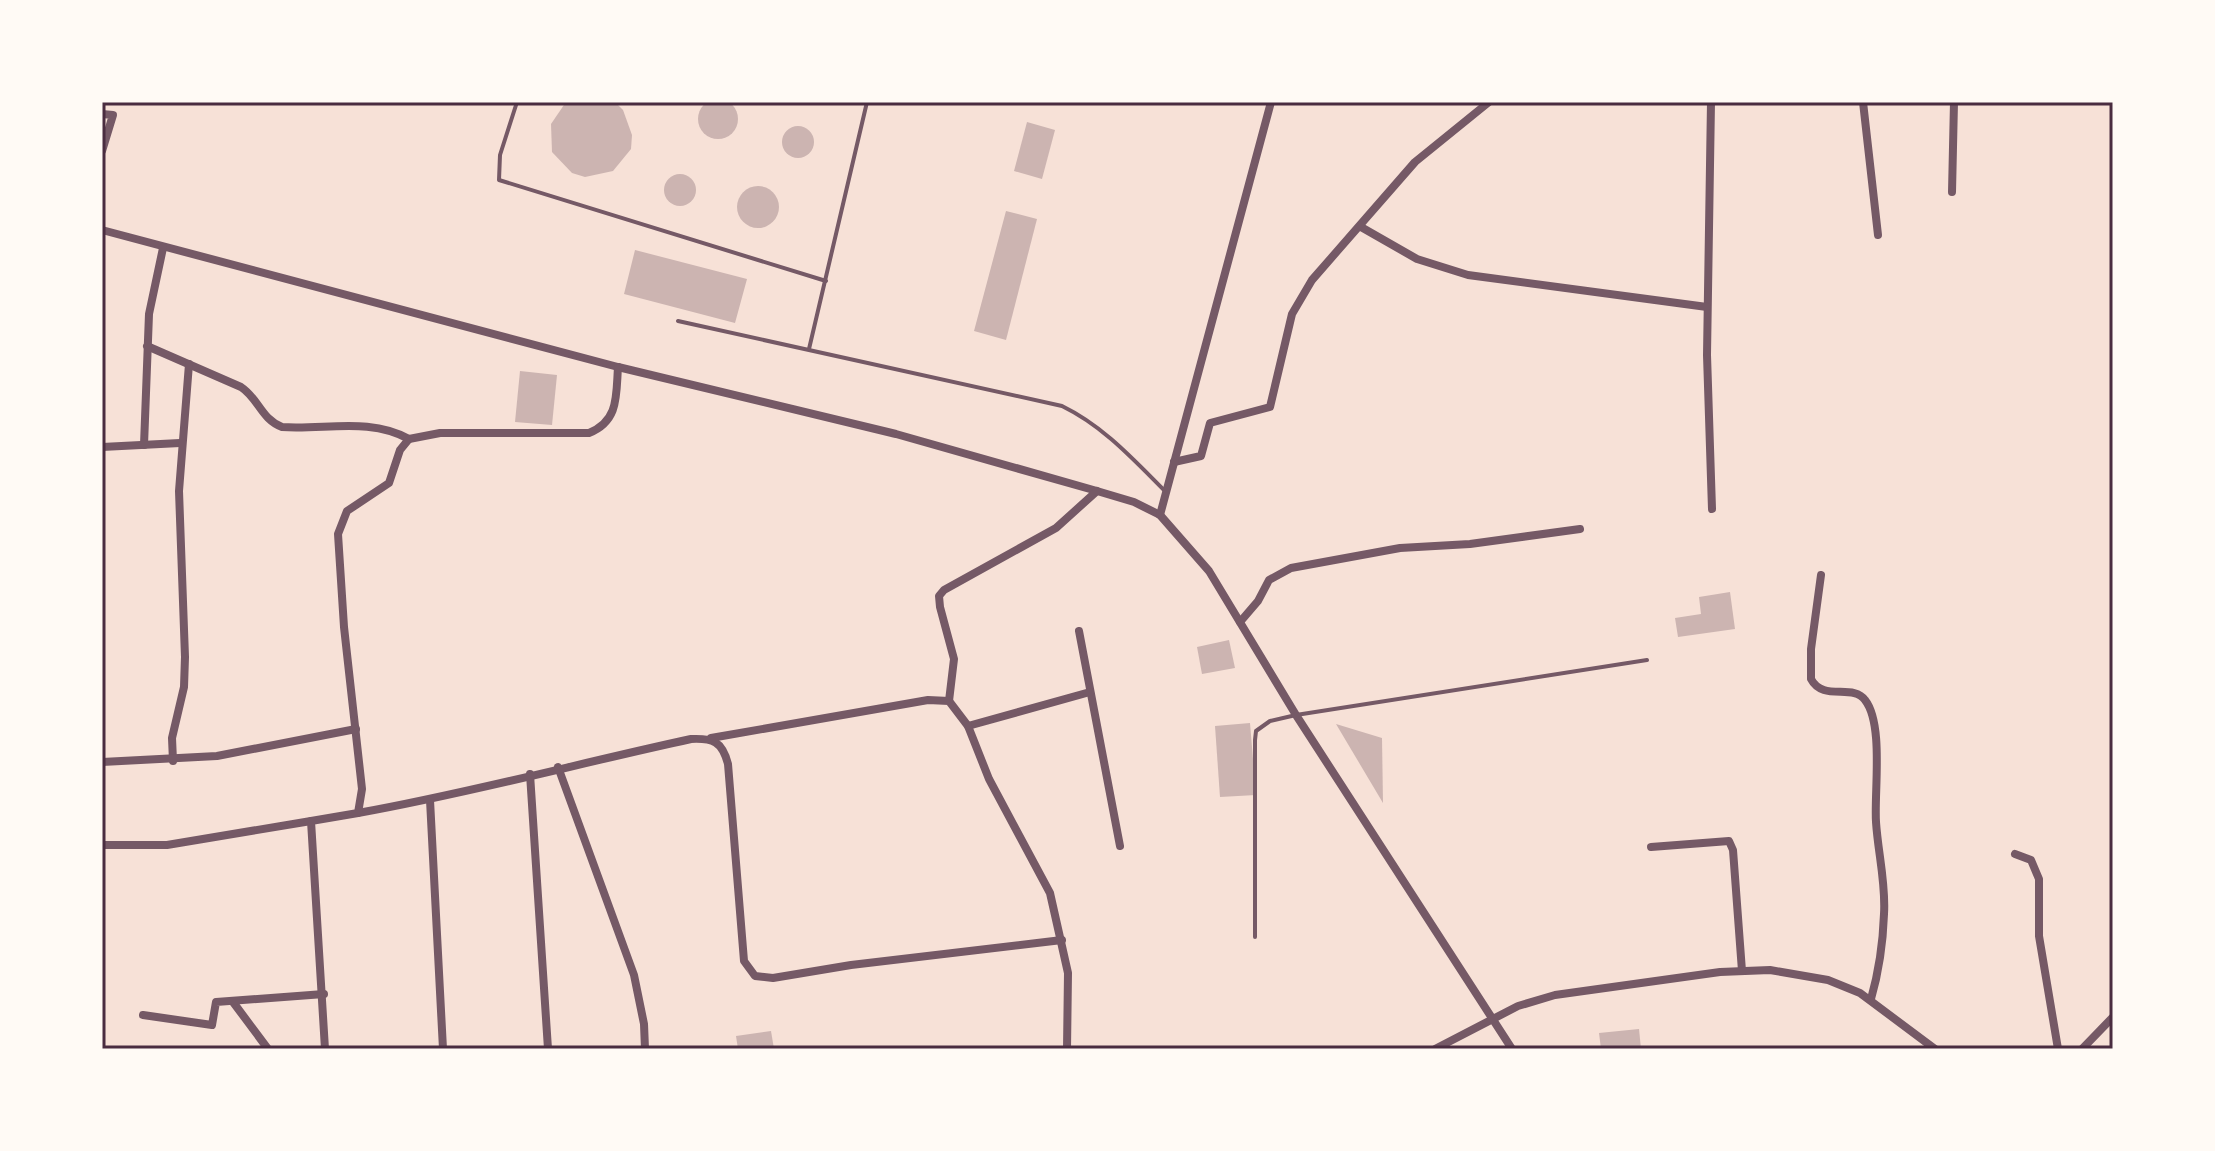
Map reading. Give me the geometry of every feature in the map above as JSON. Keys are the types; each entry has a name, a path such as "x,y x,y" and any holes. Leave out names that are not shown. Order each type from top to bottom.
{"street":[{"path":"102,151 117,102"},
{"path":"1160,515 1271,102"},
{"path":"1174,462 1201,456 1210,423 1270,407 1292,314 1312,280 1415,162 1489,102"},
{"path":"1711,102 1707,307 1712,509"},
{"path":"1863,102 1878,235"},
{"path":"1952,192 1954,102"},
{"path":"102,114 113,115"},
{"path":"1361,227 1417,259 1458,273 1707,307"},
{"path":"102,230 618,367 896,434 1134,502 1160,515 1198,554 1296,715 1512,1049"},
{"path":"144,445 147,346 153,290 163,248"},
{"path":"147,346 241,387 252,394 271,423 282,427 371,426 393,430 409,439"},
{"path":"173,761 173,730 184,687 180,443 189,364"},
{"path":"358,813 362,789 338,534 347,511 389,483 400,450 409,439 440,433 589,433 604,427 614,414 618,367"},
{"path":"102,447 180,443"},
{"path":"1067,1049 1068,973 1050,893 989,779 968,726 949,701 955,672 939,596 944,590 1056,528 1097,491"},
{"path":"1240,622 1258,601 1269,580 1291,568 1400,548 1470,544 1580,529"},
{"path":"1821,575 1811,649 1811,679 1822,691 1859,695 1865,700 1875,743 1875,810 1885,909 1882,954 1871,999"},
{"path":"1079,631 1120,846"},
{"path":"968,726 1090,692"},
{"path":"102,845 153,846 311,821 430,800 558,767 691,739 928,700 949,701"},
{"path":"102,762 173,761 217,756 356,729"},
{"path":"711,738 723,747 728,764 744,961 755,976 773,978 851,965 1062,940"},
{"path":"558,767 634,975 644,1024 645,1049"},
{"path":"530,774 548,1049"},
{"path":"430,800 443,1049"},
{"path":"311,821 325,1049"},
{"path":"1651,847 1729,841 1733,850 1742,971"},
{"path":"2015,854 2031,860 2039,879 2039,936 2058,1049"},
{"path":"1435,1049 1492,1018 1555,995 1742,971 1810,975 1871,999 1935,1049"},
{"path":"143,1015 212,1025 216,1002 324,994"},
{"path":"233,1002 268,1049"},
{"path":"2082,1049 2113,1017"}],"lane":[{"path":"517,102 500,155 499,180 826,281"},
{"path":"809,349 867,102"},
{"path":"678,321 1062,406 1084,417 1111,437 1166,492"},
{"path":"1255,937 1256,731 1270,721 1647,660"}],"building":[{"path":"718,99 732,105 738,119 732,133 718,139 704,133 698,119 704,105"},
{"path":"566,102 615,102 623,110 632,135 631,149 613,171 585,177 572,173 552,152 551,124"},
{"path":"1027,122 1055,130 1042,179 1014,171"},
{"path":"798,126 809,131 814,142 809,153 798,158 787,153 782,142 787,131"},
{"path":"680,174 691,179 696,190 691,201 680,206 669,201 664,190 669,179"},
{"path":"758,186 773,192 779,207 773,222 758,228 743,222 737,207 743,192"},
{"path":"1006,211 1037,219 1006,340 974,331"},
{"path":"635,250 747,279 735,323 624,294"},
{"path":"520,371 557,375 552,425 515,422"},
{"path":"1730,592 1735,629 1678,637 1675,618 1701,614 1699,597"},
{"path":"1229,640 1235,668 1202,674 1197,647"},
{"path":"1250,723 1256,795 1220,797 1215,726"},
{"path":"1336,724 1382,738 1383,803"},
{"path":"1639,1029 1641,1049 1601,1049 1599,1033"},
{"path":"771,1031 774,1049 738,1049 736,1036"}]}
